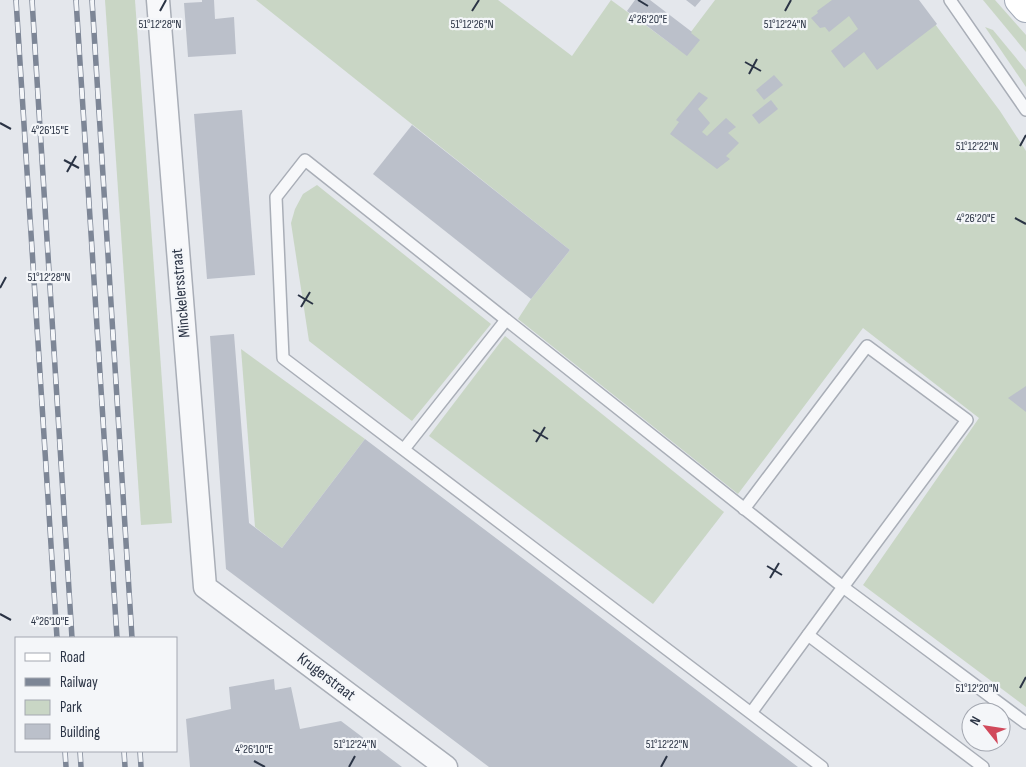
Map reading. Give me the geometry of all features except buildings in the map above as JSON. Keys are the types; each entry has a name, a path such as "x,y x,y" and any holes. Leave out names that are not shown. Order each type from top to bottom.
{"main road":[{"path":"1019,0 1026,8"}],"street":[{"name":"Minckelersstraat","path":"158,0 205,587"},
{"name":"Krugerstraat","path":"205,587 446,767"}],"lane":[{"path":"950,0 1026,110"},
{"path":"822,767 283,358 276,197 305,160 843,588 1026,723"},
{"path":"404,450 506,320"},
{"path":"744,509 867,346 967,420 751,713"},
{"path":"808,635 983,767"}],"green space":[{"path":"105,0 135,0 172,523 141,525"},
{"path":"256,0 498,0 572,56 611,0 678,49 715,0 917,0 1000,111 1026,151 1026,707 863,585 979,418 863,328 738,494 518,319 531,299 570,250"},
{"path":"983,0 995,0 1026,35 1026,52"},
{"path":"985,27 993,30 1026,70 1026,87"},
{"path":"317,185 491,324 412,421 309,341 291,223 295,209 303,194"},
{"path":"505,336 724,512 653,604 429,436"},
{"path":"241,349 365,439 282,548 255,527"}],"railway":[{"path":"16,0 57,637"},
{"path":"32,0 72,637"},
{"path":"76,0 117,637"},
{"path":"92,0 132,637"},
{"path":"65,752 66,767"},
{"path":"80,752 81,767"},
{"path":"124,752 125,767"},
{"path":"140,752 141,767"}]}
